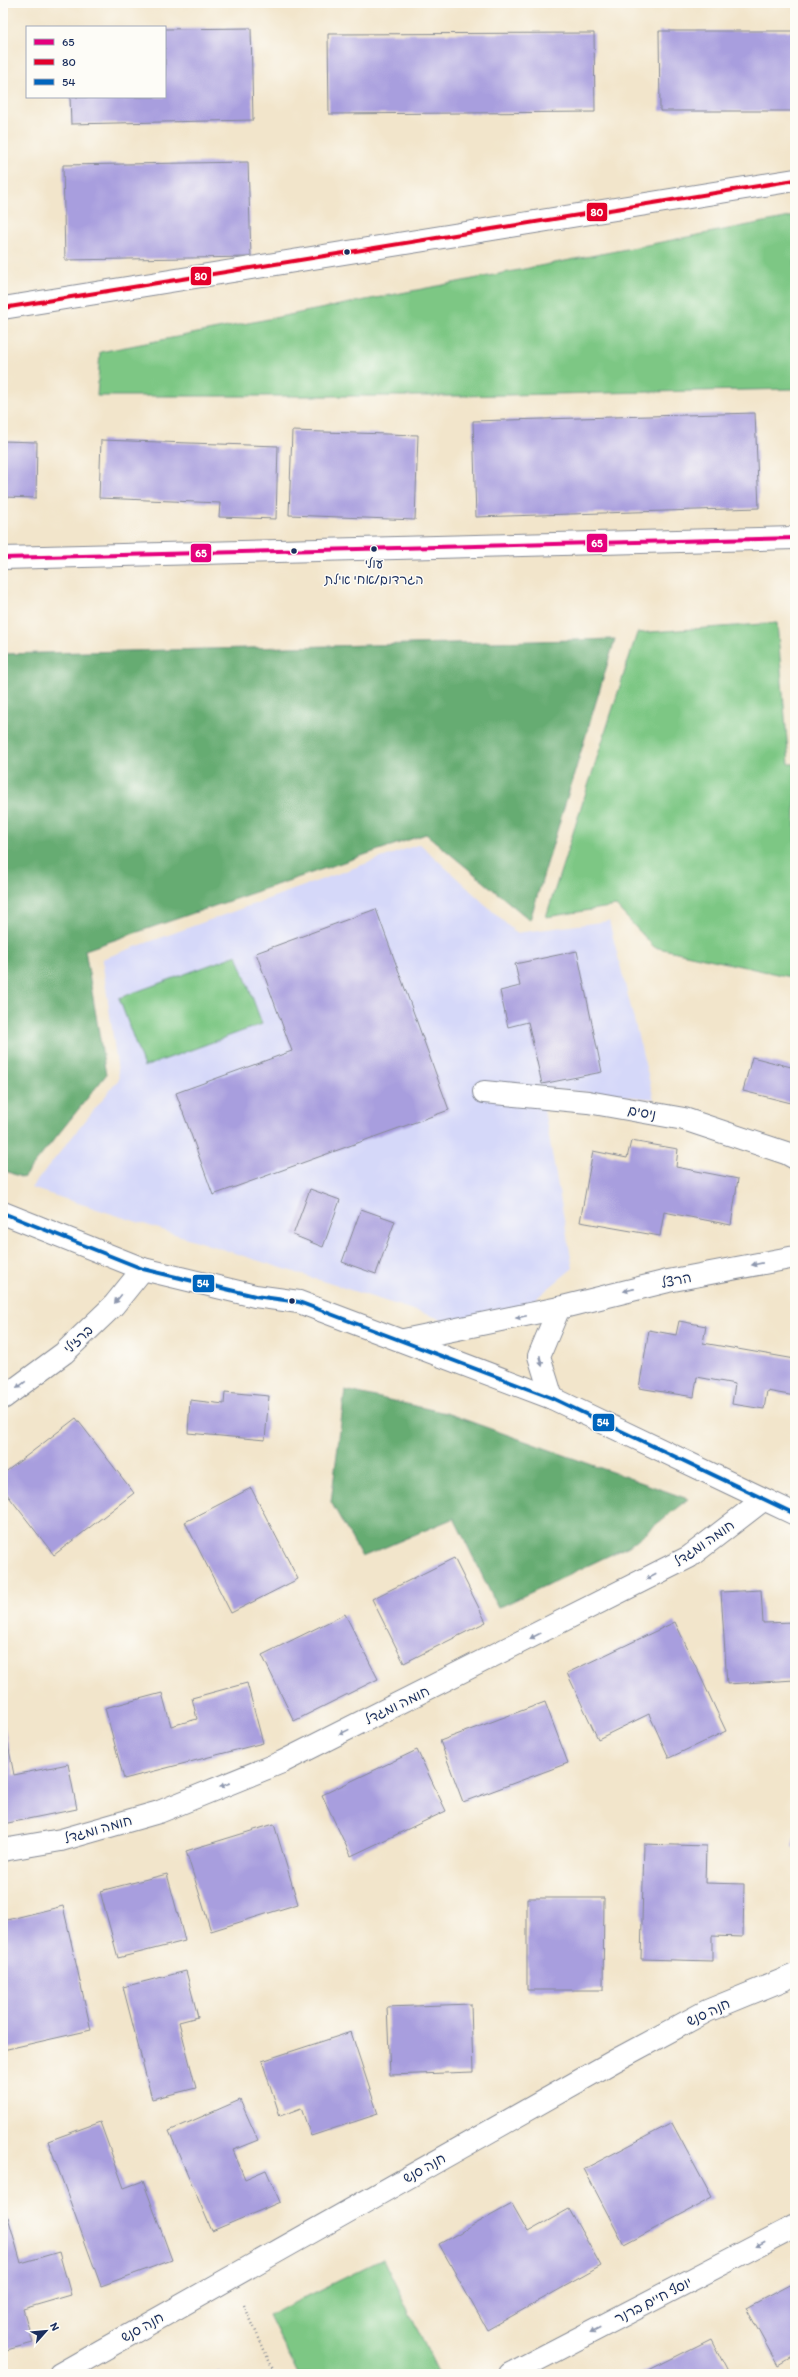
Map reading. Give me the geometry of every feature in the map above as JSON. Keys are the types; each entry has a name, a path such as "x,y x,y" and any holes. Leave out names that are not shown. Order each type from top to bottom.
{"street":[{"path":"3,308 795,180"},
{"path":"3,558 795,538"},
{"name":"ניסים","path":"484,1092 588,1102 684,1119 795,1158"},
{"path":"3,1213 143,1269 255,1296 299,1302 552,1398 795,1514"},
{"name":"הרצל","path":"402,1341 559,1308 668,1281 795,1257"},
{"name":"ברזילי","path":"3,1398 64,1352 114,1305 143,1269"},
{"path":"552,1398 539,1356 559,1308"},
{"name":"חומה ומגדל","path":"3,1850 61,1840 160,1812 282,1762 689,1557 763,1500"},
{"name":"חנה סנש","path":"60,2374 616,2060 707,2011 795,1975"},
{"name":"יוסף חיים ברנר","path":"510,2374 795,2226"}],"path":[{"path":"231,2277 275,2374"}],"shaded area":[{"path":"420,844 516,933 609,921 654,1099 540,1088 573,1268 516,1315 463,1326 31,1188 119,1079 102,959"}],"green space":[{"path":"795,216 795,389 458,396 97,396 100,352"},
{"path":"777,623 789,764 795,764 795,978 654,947 616,906 546,917 637,633"},
{"path":"615,639 530,920 426,834 85,950 106,1075 23,1178 3,1170 3,654"},
{"path":"237,955 262,1024 144,1067 119,998"},
{"path":"345,1390 446,1413 688,1499 629,1546 498,1608 454,1518 362,1557 331,1502"},
{"path":"383,2259 439,2374 298,2374 269,2315"}],"building":[{"path":"251,28 253,120 71,124 70,98 166,98 166,29"},
{"path":"659,31 795,31 795,111 660,111"},
{"path":"594,33 595,112 329,114 328,34"},
{"path":"248,162 251,257 65,260 63,165"},
{"path":"755,413 759,508 476,517 473,421"},
{"path":"292,431 418,435 415,520 289,515"},
{"path":"101,440 278,446 276,519 219,517 220,503 99,498"},
{"path":"3,441 37,442 36,498 3,497"},
{"path":"376,909 449,1110 213,1195 176,1093 292,1051 256,953"},
{"path":"577,951 602,1072 542,1084 528,1022 508,1027 500,991 520,986 515,964"},
{"path":"752,1057 795,1068 795,1104 743,1091"},
{"path":"631,1141 678,1149 676,1167 738,1179 731,1225 664,1212 660,1236 580,1222 593,1151 627,1158"},
{"path":"310,1189 340,1200 323,1247 293,1235"},
{"path":"361,1209 395,1221 376,1274 342,1262"},
{"path":"679,1321 706,1326 703,1343 795,1359 795,1396 767,1391 764,1409 732,1404 735,1384 697,1377 694,1397 639,1388 649,1330 676,1335"},
{"path":"225,1392 269,1396 265,1440 188,1433 190,1400 224,1404"},
{"path":"76,1418 134,1493 54,1555 3,1489 3,1474"},
{"path":"251,1488 298,1579 231,1613 185,1522"},
{"path":"454,1558 486,1622 404,1663 372,1599"},
{"path":"761,1590 763,1623 795,1622 795,1680 727,1684 721,1592"},
{"path":"345,1614 378,1679 294,1721 262,1655"},
{"path":"675,1622 726,1731 669,1758 649,1714 598,1739 567,1673"},
{"path":"247,1683 263,1743 124,1779 105,1708 162,1693 171,1726 197,1719 192,1698"},
{"path":"545,1702 568,1763 463,1802 440,1741"},
{"path":"4,1724 14,1775 68,1764 77,1809 3,1824"},
{"path":"417,1750 446,1811 351,1856 322,1795"},
{"path":"274,1824 298,1904 211,1931 186,1851"},
{"path":"795,1838 795,1848 792,1847"},
{"path":"644,1844 706,1846 705,1883 744,1884 743,1937 712,1936 712,1961 641,1959"},
{"path":"167,1874 185,1941 118,1958 100,1891"},
{"path":"527,1898 604,1898 603,1990 527,1990"},
{"path":"63,1906 91,2030 3,2050 3,1921"},
{"path":"186,1971 198,2017 179,2022 196,2088 152,2099 123,1987"},
{"path":"471,2004 473,2072 390,2075 387,2007"},
{"path":"351,2032 378,2114 311,2136 301,2108 280,2116 262,2061"},
{"path":"240,2100 258,2140 233,2150 245,2179 266,2170 280,2202 212,2231 169,2131"},
{"path":"100,2122 124,2188 143,2181 172,2260 101,2286 48,2141"},
{"path":"672,2123 712,2198 624,2245 584,2169"},
{"path":"512,2204 528,2232 569,2209 601,2266 487,2330 439,2244"},
{"path":"8,2217 21,2263 59,2252 71,2295 23,2309 33,2343 3,2351 3,2219"},
{"path":"795,2282 795,2356 778,2366 746,2308"},
{"path":"711,2339 729,2374 641,2374"},
{"path":"220,2371 221,2374 210,2374"}],"transit line":[{"name":"80","path":"3,308 795,180"},
{"name":"65","path":"3,558 795,538"},
{"name":"54","path":"3,1213 143,1269 255,1296 299,1302 552,1398 795,1514"}],"place":[{"name":"עולי הגרדום/אחי אילת","path":"374,549"}]}
